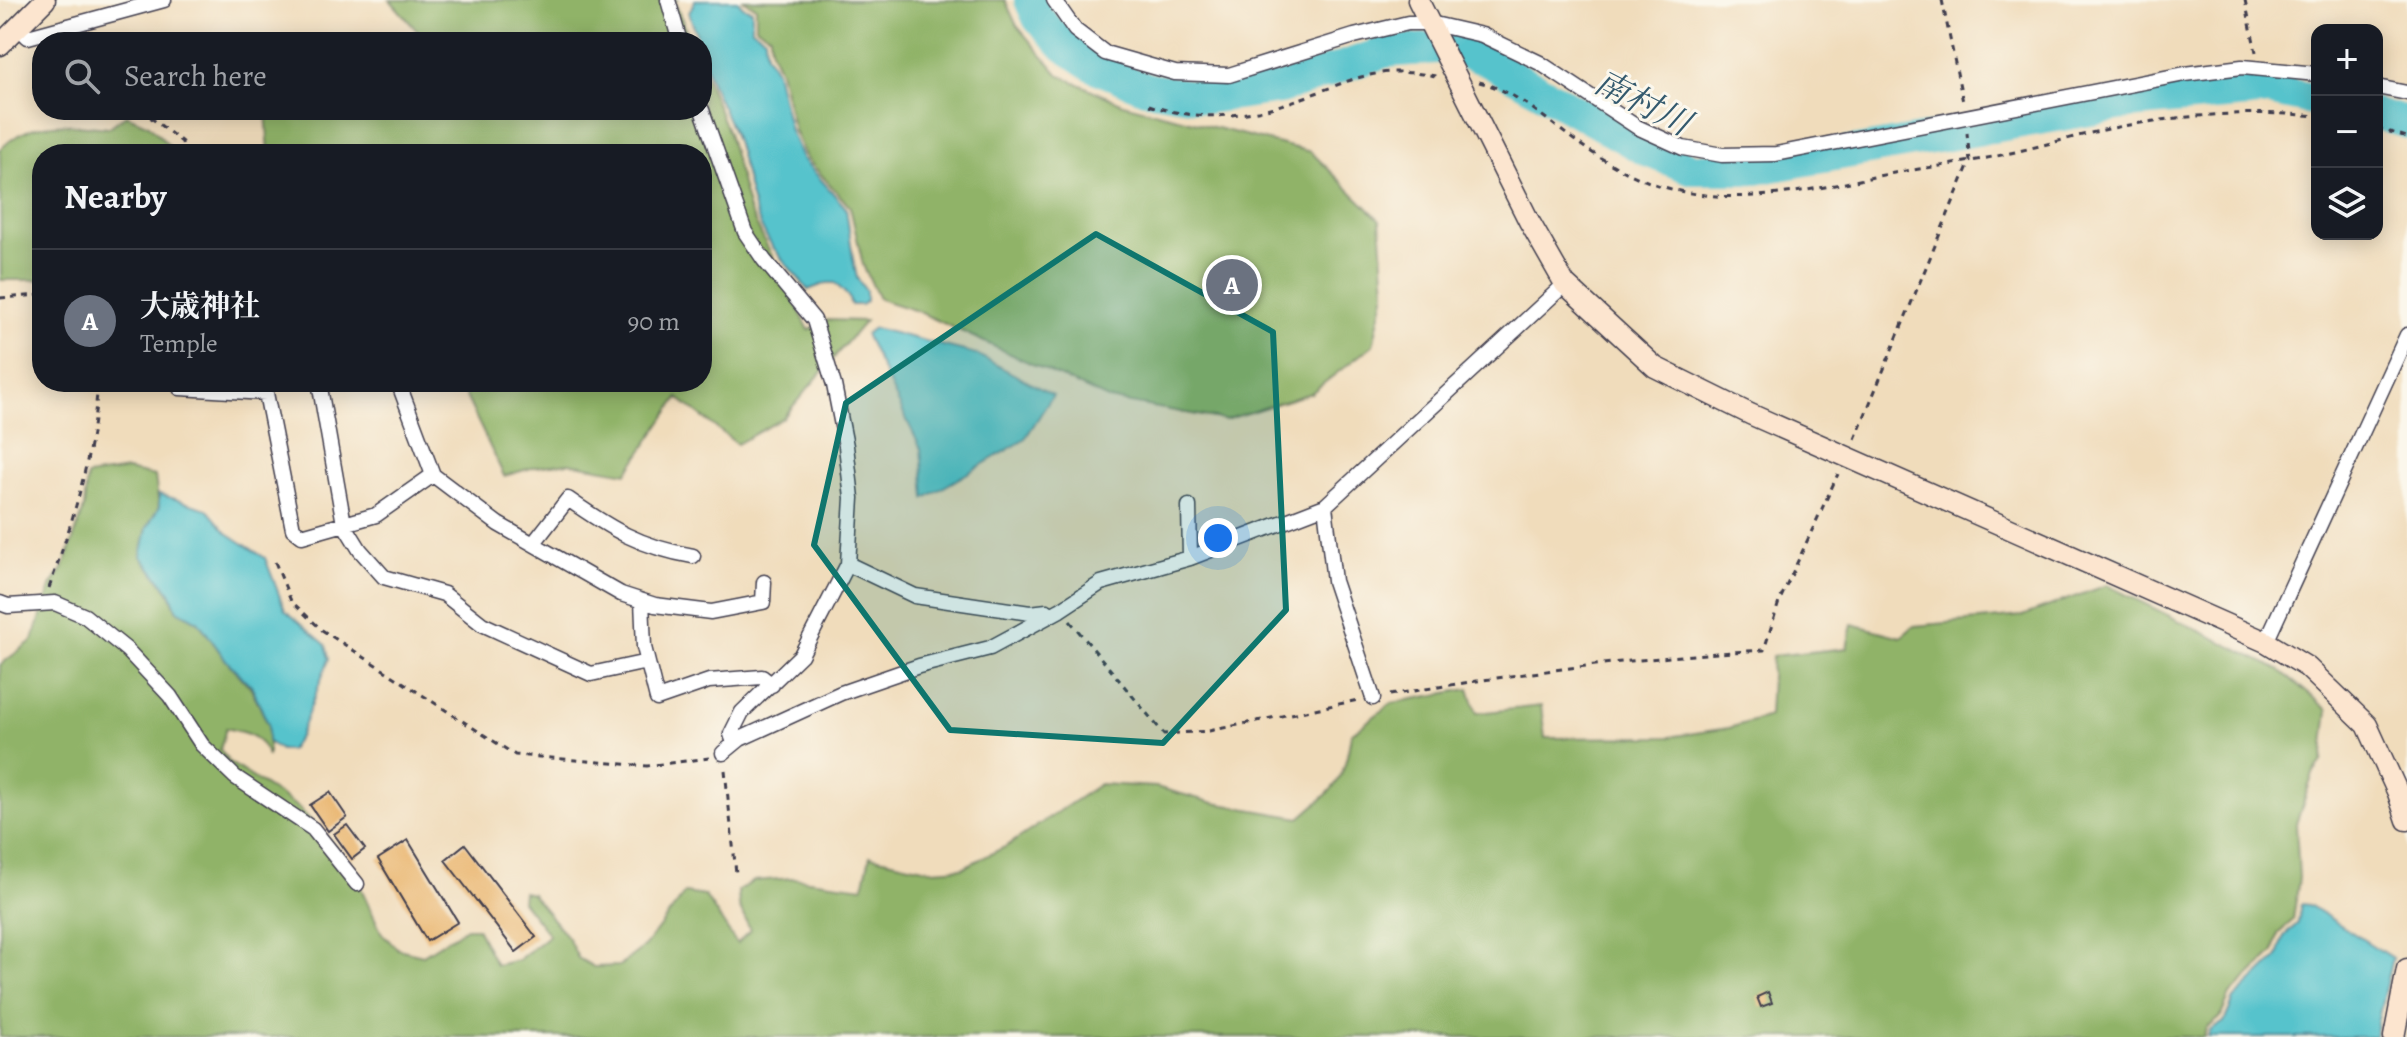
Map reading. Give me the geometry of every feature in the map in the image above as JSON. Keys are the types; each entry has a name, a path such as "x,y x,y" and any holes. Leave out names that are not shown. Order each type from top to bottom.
{"street":[{"path":"0,45 45,0"},
{"path":"46,32 164,0"},
{"path":"668,0 677,32"},
{"path":"1054,0 1075,30 1105,53 1175,73 1229,75 1354,36 1408,23 1430,23 1482,35 1540,63 1637,127 1683,148 1722,155 1776,154 2185,74 2242,67 2311,73"},
{"path":"1418,0 1529,221 1565,284 1655,367 1750,414 2266,642 2307,667 2367,725 2407,820"},
{"path":"18,27 28,37 32,36"},
{"path":"2383,88 2407,93"},
{"path":"706,120 745,232 814,320 834,385 852,498 848,564 801,655 742,712 728,748"},
{"path":"728,748 766,726 841,693 919,666 990,648 1060,610 1101,583 1190,558 1325,506 1565,284"},
{"path":"2266,642 2407,335"},
{"path":"249,392 266,393 293,529 302,536 376,515 433,475"},
{"path":"321,392 344,524 360,550 384,577 444,594 482,624 591,674 647,662"},
{"path":"402,392 433,475 498,524 621,594 642,601 711,612 763,602 764,582"},
{"path":"533,544 568,499 613,530 658,550 693,556"},
{"path":"1189,506 1190,558"},
{"path":"1325,506 1334,581 1373,698"},
{"path":"848,564 915,596 1030,613 1060,610"},
{"path":"642,601 647,662 657,699 709,681 762,677 772,685"},
{"path":"0,603 8,606 55,603 85,616 127,650 170,696 202,745 235,777 313,829 357,884"},
{"path":"2394,1037 2407,969"}],"path":[{"path":"1860,430 1970,161 1966,117 1942,0"},
{"path":"2245,0 2256,47 2256,68"},
{"path":"1149,105 1173,113 1217,116 1247,114 1276,108 1372,74 1393,72 1457,79 1494,86 1519,99 1581,145 1624,171 1663,187 1696,194 1771,195 1970,161 2114,128 2188,116 2262,113 2311,116"},
{"path":"154,120 182,144"},
{"path":"2383,130 2407,137"},
{"path":"0,298 32,296"},
{"path":"43,603 78,503 89,460 97,392"},
{"path":"1060,610 1164,734 1209,731 1450,685 1683,655 1764,650 1779,602 1846,457"},
{"path":"275,562 291,601 322,630 515,755 647,766 700,760 728,748 736,873"}],"highlighted area":[{"path":"1096,234 1273,332 1286,610 1163,743 950,730 814,545 846,403"}],"green space":[{"path":"390,0 677,0 675,2 687,32 418,32"},
{"path":"742,0 1005,0 1017,26 1059,75 1123,104 1311,152 1380,220 1385,292 1373,345 1311,393 1225,420 1108,399 917,311 879,299 863,265 850,207 806,158 794,131 780,70 771,51 770,35 756,27 756,7"},
{"path":"712,93 728,133 749,210 809,330 827,320 865,321 783,418 737,444 678,398 627,473 569,463 535,467 504,476 464,392 712,392 712,144 268,144 267,120 712,120"},
{"path":"119,120 138,120 149,125 167,144 32,144 32,280 1,280 0,150 12,139 37,127 108,128"},
{"path":"127,470 155,476 159,507 147,528 141,556 170,593 176,610 197,620 251,688 268,724 268,757 257,739 226,728 220,750 229,762 299,808 349,862 382,934 398,949 423,955 466,928 477,928 496,965 518,960 549,935 522,901 523,892 532,894 568,938 578,958 594,967 619,966 645,946 685,893 705,896 737,944 750,930 739,906 738,891 754,881 793,878 863,887 870,856 932,870 962,868 1007,846 1100,784 1156,787 1214,803 1300,818 1331,790 1342,774 1351,734 1392,703 1469,689 1477,713 1541,706 1545,738 1668,737 1729,728 1769,716 1772,656 1847,648 1852,624 1901,637 1914,626 2022,616 2107,585 2281,671 2328,710 2322,762 2313,774 2296,824 2299,878 2293,920 2278,934 2274,952 2230,995 2220,1018 2206,1029 2204,1037 0,1037 0,665 33,640 51,586 63,569 84,508 87,476"}],"water":[{"path":"695,0 737,0 743,7 752,10 752,29 765,37 766,54 776,71 790,131 802,158 846,208 857,278 866,291 866,301 861,305 851,305 848,296 835,283 808,290 769,241 753,205 732,129 712,84 712,32 696,32 689,13"},
{"path":"874,328 976,354 1053,395 1024,440 925,498 921,449 865,334"},
{"path":"159,494 207,509 227,533 265,558 285,610 326,645 329,659 299,737 290,750 280,750 268,742 268,724 252,687 226,660 198,621 177,610 170,592 141,556 147,528 159,507"},
{"path":"2301,904 2309,905 2392,958 2374,1037 2208,1037 2210,1031 2224,1022 2234,999 2278,957 2284,936 2298,923"}],"building":[{"path":"330,792 347,817 328,831 310,805"},
{"path":"347,825 365,849 352,859 334,834"},
{"path":"408,840 458,922 427,941 378,859"},
{"path":"465,844 536,937 516,952 445,860"},
{"path":"1768,992 1772,1003 1761,1007 1757,997"}],"waterway":[{"name":"南村川","path":"1030,0 1038,18 1064,46 1095,67 1145,88 1208,98 1281,88 1385,52 1449,47 1484,59 1649,152 1693,169 1756,169 2130,103 2269,90 2311,99"},
{"name":"南村川","path":"2383,116 2407,123"}],"place":[{"name":"大歳神社","path":"1232,285"}]}
